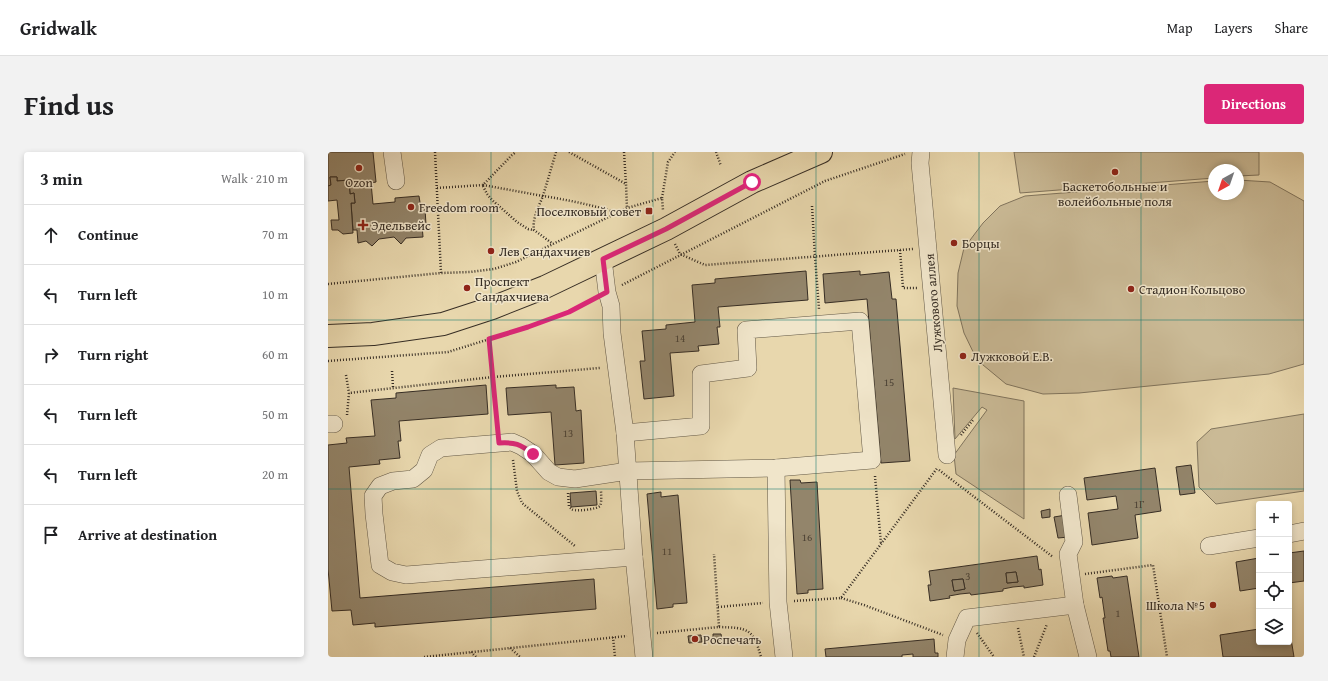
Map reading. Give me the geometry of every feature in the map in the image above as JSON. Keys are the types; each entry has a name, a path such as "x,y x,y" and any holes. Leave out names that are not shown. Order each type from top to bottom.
{"main road":[{"path":"328,336 373,334 443,324 492,308 546,287 666,229 752,182 822,152"}],"lane":[{"path":"392,152 396,181"},
{"name":"Лужкового аллея","path":"921,152 920,163 931,287 942,461"},
{"path":"603,259 625,433 634,557 644,657"},
{"path":"625,433 701,426 701,374 748,368 746,330 860,321 872,460 776,468 628,471 575,479 558,477 549,472 533,454 521,446 505,443 441,448 430,455 424,470 413,479 393,481 380,486 373,496 380,565 392,572 406,575 634,557"},
{"path":"776,468 778,602 784,657"},
{"path":"1068,495 1074,542 1068,554 1076,605 1088,657"},
{"path":"1292,533 1304,531"},
{"path":"1209,546 1256,538"},
{"path":"955,657 957,640 967,618 1076,605"}],"path":[{"path":"435,152 441,273"},
{"path":"483,185 516,152"},
{"path":"534,230 533,227 556,152"},
{"path":"569,152 626,184"},
{"path":"624,152 627,208"},
{"path":"675,152 668,162 662,198 666,229 680,254 705,265 928,248"},
{"path":"716,152 722,166"},
{"path":"328,361 448,352 528,327 569,312 680,254 826,181 911,152"},
{"path":"483,185 487,194 492,200 512,218 524,227 534,230 554,244"},
{"path":"437,188 483,185 562,199 603,208 617,213"},
{"path":"328,284 494,269 516,262 627,208 662,198"},
{"path":"812,206 814,256 821,323"},
{"path":"900,250 903,288 931,287"},
{"path":"489,339 493,377 505,443 517,491 522,503 592,560"},
{"path":"349,392 493,377 617,367"},
{"path":"392,371 393,387"},
{"path":"331,424 347,415 349,392 346,375"},
{"path":"841,598 973,420"},
{"path":"872,460 876,481 881,544"},
{"path":"942,461 1056,559 1071,576 1153,565 1167,657"},
{"path":"568,478 568,504 574,510 588,509 598,508 600,504 600,475"},
{"path":"714,554 720,627"},
{"path":"718,607 841,598 864,605 957,640"},
{"path":"1034,657 1054,607"},
{"path":"1015,612 1024,657"},
{"path":"967,618 994,657"},
{"path":"425,657 720,627 741,628 749,632 755,637 761,657"},
{"path":"613,637 615,657"},
{"path":"510,648 520,657"},
{"path":"470,652 476,657"}],"shaded area":[{"name":"Баскетобольные и волейбольные поля","path":"1014,152 1259,152 1259,175 1244,176 1244,164 1208,164 1208,178 1020,193"},
{"name":"Стадион Кольцово","path":"1244,180 1270,182 1304,201 1304,364 1269,374 1079,393 1043,394 1006,384 977,360 964,333 957,306 958,273 964,248 983,223 1000,206 1025,196 1208,181 1208,200 1244,200"},
{"path":"953,388 1024,401 1024,519 956,474 954,455 987,410 982,407 955,439"},
{"path":"1304,414 1304,491 1216,504 1199,487 1197,442 1211,429"}],"building":[{"path":"328,152 373,152 376,182 371,183 373,204 395,202 395,198 419,196 421,209 425,208 426,225 422,225 423,237 406,238 401,244 394,237 379,239 372,246 366,241 358,243 357,230 353,230 351,203 355,203 354,193 350,194 349,180 337,181 337,177 330,177 331,185 328,186"},
{"path":"330,177 337,177 337,181 349,180 350,194 354,193 355,203 351,203 353,233 343,234 338,230 332,230 331,220 339,220 337,200 328,201 328,186 331,185"},
{"path":"806,271 808,300 718,307 720,327 717,327 719,344 698,346 699,351 670,353 674,396 644,399 640,361 645,361 642,331 666,329 666,325 695,322 692,285 715,283 715,279"},
{"path":"860,271 860,275 889,272 892,299 896,299 910,461 881,463 867,299 825,303 823,274"},
{"path":"486,385 488,414 399,421 401,441 398,441 400,458 379,460 380,464 349,467 360,598 594,579 596,609 375,627 375,623 353,625 351,610 332,611 328,569 328,445 347,443 346,438 375,436 371,400 396,398 396,393"},
{"path":"556,385 556,388 574,387 576,411 581,410 584,463 555,465 551,412 508,415 506,388"},
{"path":"1191,465 1195,493 1180,495 1176,467"},
{"path":"1155,468 1161,511 1135,515 1138,538 1092,545 1088,513 1118,509 1116,496 1087,500 1084,478"},
{"path":"790,480 800,480 801,483 817,482 823,589 808,590 808,593 797,594"},
{"path":"596,491 597,505 571,507 570,493"},
{"path":"661,492 661,497 678,495 687,603 673,604 673,607 657,609 647,494"},
{"path":"1050,509 1050,517 1042,518 1041,511"},
{"path":"1066,515 1069,537 1058,538 1054,517"},
{"path":"1304,551 1304,581 1292,583 1292,553"},
{"path":"1037,556 1039,570 1041,569 1043,585 1024,588 1024,586 1013,587 1003,589 1003,591 971,595 970,593 960,594 949,596 950,598 930,601 928,585 931,585 929,571","holes":["1016,572 1018,582 1007,583 1006,573","963,579 965,589 954,591 952,580"]},
{"path":"1256,559 1256,588 1240,591 1236,562"},
{"path":"1016,572 1018,582 1007,583 1006,573"},
{"path":"1112,576 1113,578 1127,576 1139,657 1111,657 1110,651 1108,651 1103,618 1105,618 1102,597 1100,598 1097,578"},
{"path":"963,579 965,589 954,591 952,580"},
{"path":"1256,629 1256,645 1292,645 1294,657 1223,657 1220,635"},
{"path":"713,634 721,634 722,640 713,640"},
{"name":"Роспечать","path":"701,635 702,642 689,643 688,636"},
{"path":"934,639 935,653 938,653 938,657 913,657 913,654 902,655 902,657 826,657 825,649"}],"place":[{"name":"Ozon","path":"359,168"},
{"name":"Баскетобольные и волейбольные поля","path":"1115,172"},
{"name":"Freedom room","path":"411,207"},
{"name":"Поселковый совет","path":"649,211"},
{"name":"Эдельвейс","path":"363,225"},
{"name":"Борцы","path":"954,243"},
{"name":"Лев Сандахчиев","path":"491,251"},
{"name":"Проспект Сандахчиева","path":"467,288"},
{"name":"Стадион Кольцово","path":"1131,289"},
{"name":"Лужковой Е.В.","path":"963,356"},
{"name":"Школа №5","path":"1213,605"},
{"name":"Роспечать","path":"695,639"}],"route":[{"path":"533,454 512,442 499,443 489,339 569,312 607,292 603,259 666,229 752,182"}]}
